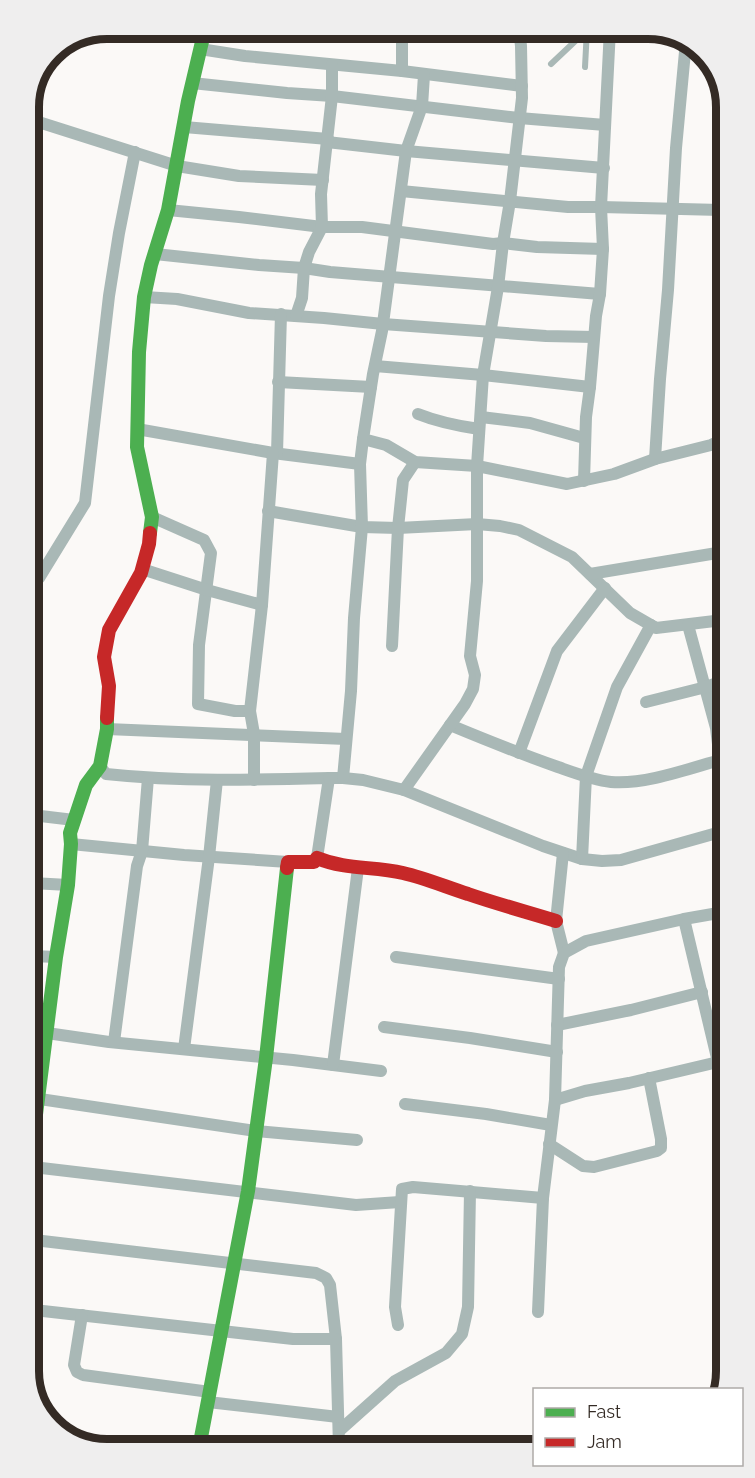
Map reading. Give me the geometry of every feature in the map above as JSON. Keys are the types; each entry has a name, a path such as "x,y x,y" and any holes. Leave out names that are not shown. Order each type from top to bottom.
{"street":[{"path":"39,1076 68,885 70,833 86,784 100,766 107,729 109,686 104,657 109,630 142,569 149,544 152,517 137,447 139,352 144,297 168,210 202,39"},
{"path":"402,39 402,71"},
{"path":"404,790 465,704 473,689 475,675 470,656 477,581 477,465 483,375 498,287 522,98 520,39"},
{"path":"584,481 584,438 603,249 601,207 609,39"},
{"path":"200,50 522,86"},
{"path":"655,459 674,209 676,148 685,50"},
{"path":"296,316 302,298 304,268 309,252 322,227 321,194 332,96 332,65"},
{"path":"343,778 363,527 360,464 383,324 406,151 422,106 424,75"},
{"path":"192,83 605,125"},
{"path":"39,122 177,166 239,176 323,180"},
{"path":"184,127 327,140 406,151 604,168"},
{"path":"39,578 85,503 109,296 118,233 135,152"},
{"path":"401,191 568,207 716,210"},
{"path":"168,210 322,227 362,227 493,244 603,249"},
{"path":"155,254 330,272 600,294"},
{"path":"144,297 177,299 249,313 490,332 594,337"},
{"path":"254,780 254,734 250,711 275,453 281,314"},
{"path":"375,366 590,387"},
{"path":"278,382 371,387"},
{"path":"418,414 446,424 530,423 584,438"},
{"path":"137,429 275,453 360,464"},
{"path":"363,439 386,445 415,462 477,465 567,484 614,474 655,459 716,443"},
{"path":"392,646 398,528 403,480 415,462"},
{"path":"268,511 363,527 398,528 477,524 500,526 519,531 572,557 630,613 656,628 716,621"},
{"path":"152,517 204,540 211,554 199,645 198,704 235,711 250,711"},
{"path":"591,574 716,553"},
{"path":"142,569 262,605"},
{"path":"519,753 557,651 605,588"},
{"path":"582,860 586,776 617,687 651,625"},
{"path":"688,625 716,728"},
{"path":"646,702 716,683"},
{"path":"450,725 519,753 611,782 648,779 716,761"},
{"path":"107,729 346,739"},
{"path":"100,766 106,774 148,778 217,780 343,778 363,780 404,790 582,860 621,860 716,833"},
{"path":"114,1042 137,866 142,850 148,778"},
{"path":"71,844 209,857 314,862 317,858 329,778"},
{"path":"184,1049 217,780"},
{"path":"39,815 74,820"},
{"path":"538,1312 543,1198 555,1100 559,967 564,953 556,921 563,853"},
{"path":"317,858 332,864 404,873 556,921"},
{"path":"201,1439 248,1191 266,1058 288,862"},
{"path":"333,1065 358,868"},
{"path":"39,883 68,885"},
{"path":"564,953 586,941 716,913"},
{"path":"684,919 716,1053"},
{"path":"39,956 56,957"},
{"path":"396,957 559,980"},
{"path":"557,1025 702,992"},
{"path":"384,1027 557,1052"},
{"path":"39,1032 381,1071"},
{"path":"555,1100 585,1091 716,1062"},
{"path":"549,1144 583,1166 589,1167 657,1151 661,1148 662,1139 649,1078"},
{"path":"39,1099 256,1131 357,1140"},
{"path":"405,1104 552,1125"},
{"path":"39,1168 356,1205 400,1202"},
{"path":"398,1325 395,1307 402,1188 470,1191 543,1198"},
{"path":"339,1431 396,1381 446,1353 462,1334 468,1307 470,1191"},
{"path":"39,1241 316,1273 326,1278 330,1284 336,1339 339,1439"},
{"path":"39,1311 293,1339 336,1339"},
{"path":"82,1315 74,1365 77,1372 83,1375 338,1417"}],"lane":[{"path":"551,64 577,39"},
{"path":"585,67 587,39"}],"traffic: fast":[{"path":"150,533 152,517 137,447 139,352 144,297 168,210 188,101 203,39"},
{"path":"39,1091 56,957 68,885 70,833 86,785 100,766 107,718"},
{"path":"201,1439 248,1191 266,1058 287,868"}],"traffic: jam":[{"path":"107,718 109,686 104,657 109,630 141,573 150,533"},
{"path":"287,868 288,862 314,862 317,858 349,866 403,873 556,921"}]}
